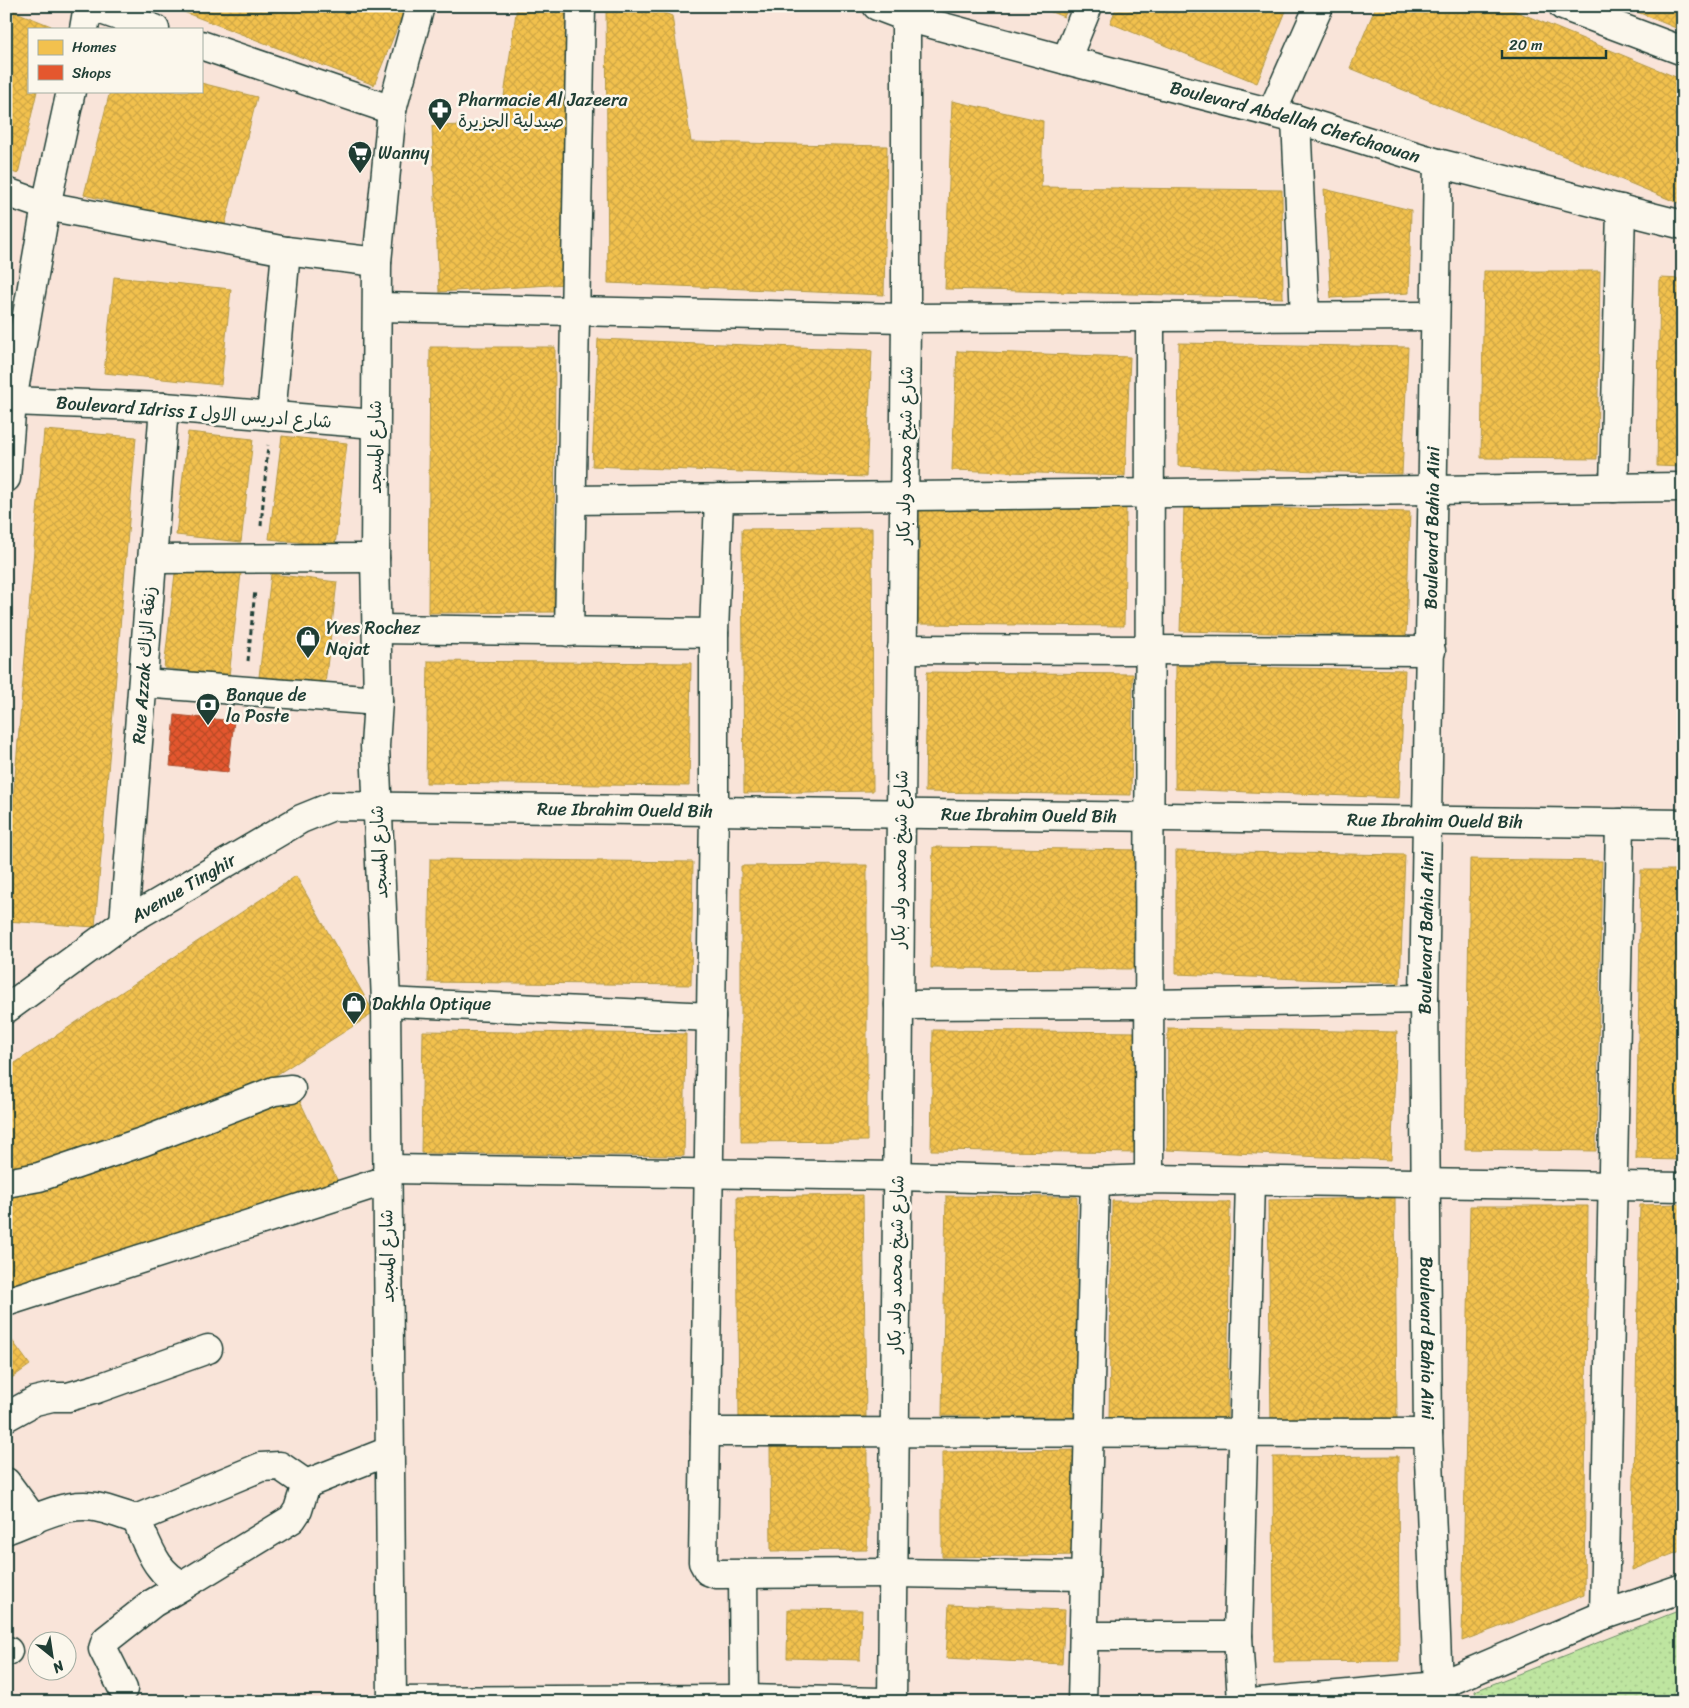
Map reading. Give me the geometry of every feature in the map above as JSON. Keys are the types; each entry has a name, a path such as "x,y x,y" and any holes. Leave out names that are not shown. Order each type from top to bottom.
{"street":[{"path":"84,28 89,6 152,28"},
{"name":"شارع المسجد","path":"392,1701 386,1002 376,807 375,746 378,701 375,558 375,424 378,307 376,262 392,110 420,6"},
{"path":"569,632 581,6"},
{"name":"Boulevard Abdellah Chefchaouan","path":"877,6 906,17 1284,116 1438,163 1683,224"},
{"path":"1066,60 1088,6"},
{"path":"1305,316 1284,116 1319,6"},
{"path":"1563,6 1683,51"},
{"name":"شارع شيخ محمد ولد بكار","path":"892,1702 906,318 906,17"},
{"path":"202,44 392,110"},
{"path":"6,478 8,428 12,401 46,206 71,92"},
{"name":"Boulevard Bahia Aini","path":"1438,163 1424,999 1428,1433 1440,1694"},
{"path":"6,192 46,206 286,251 376,262"},
{"path":"1614,488 1621,209"},
{"path":"271,416 286,251"},
{"path":"378,307 906,318 1435,316"},
{"path":"1149,1179 1150,317"},
{"name":"Boulevard Idriss I شارع ادريس الاول","path":"12,401 164,407 375,424"},
{"name":"Rue Azzak زنقة الزاك","path":"124,923 164,407"},
{"path":"572,500 1683,487"},
{"path":"719,498 714,633 714,811 703,1562 708,1571 716,1574 893,1573 1085,1576"},
{"path":"152,559 375,558"},
{"path":"377,629 714,633"},
{"path":"902,649 1431,651"},
{"path":"143,683 378,701"},
{"name":"Avenue Tinghir","path":"6,1009 124,923 319,810 333,806 376,807"},
{"name":"Rue Ibrahim Oueld Bih","path":"376,807 1683,824"},
{"path":"1604,1616 1620,823"},
{"path":"899,1005 1149,1004 1424,999"},
{"path":"386,1002 711,1017"},
{"path":"6,1183 39,1177 145,1141 274,1091 291,1089"},
{"path":"6,1302 388,1175 709,1173 1095,1181 1149,1179 1683,1186"},
{"path":"1082,1702 1095,1181"},
{"path":"1242,1702 1238,1636 1250,1181"},
{"path":"6,1417 36,1401 52,1397 68,1397 96,1389 208,1349"},
{"path":"705,1432 1428,1433"},
{"path":"306,1484 389,1451"},
{"path":"6,1530 66,1508 85,1506 102,1508 136,1519 261,1467 280,1466 306,1484"},
{"path":"6,1482 34,1520"},
{"path":"123,1689 103,1649 106,1640 115,1631 153,1603 292,1519 298,1510 306,1484"},
{"path":"136,1519 162,1572 171,1580 184,1585"},
{"path":"743,1574 744,1701"},
{"path":"1260,1702 1440,1694 1604,1616 1683,1588"},
{"path":"1084,1636 1238,1636"},
{"path":"392,1701 882,1702"}],"green space":[{"path":"1683,1609 1683,1702 1477,1702 1475,1691"}],"building: Homes":[{"path":"168,6 406,6 374,85"},
{"path":"517,6 575,6 566,284 439,292 432,126 500,124"},
{"path":"606,6 648,6 672,16 691,142 887,146 884,295 608,283"},
{"path":"1036,6 1069,6 1064,17"},
{"path":"1117,6 1288,6 1257,83 1110,23"},
{"path":"1376,6 1503,6 1683,80 1683,205 1350,68"},
{"path":"1623,6 1683,6 1683,31"},
{"path":"6,8 51,26 51,28 28,28 28,92 37,92 18,174 6,170"},
{"path":"202,83 257,97 224,229 84,195 110,92 202,92"},
{"path":"952,101 1043,121 1041,187 1282,190 1283,298 945,289"},
{"path":"1324,189 1411,210 1409,293 1331,298"},
{"path":"1484,271 1600,271 1597,459 1481,458"},
{"path":"114,277 231,289 221,385 104,373"},
{"path":"1660,278 1683,279 1683,467 1657,466"},
{"path":"598,339 872,350 866,477 592,466"},
{"path":"1179,343 1408,347 1402,474 1178,466"},
{"path":"430,347 555,347 554,612 428,613"},
{"path":"957,351 1130,357 1125,476 952,470"},
{"path":"44,430 136,437 95,927 6,921 6,885"},
{"path":"188,432 253,439 241,542 176,535"},
{"path":"282,436 347,443 335,546 269,539"},
{"path":"920,504 1126,506 1124,626 918,624"},
{"path":"1184,506 1410,512 1406,636 1180,631"},
{"path":"872,528 873,791 744,793 742,529"},
{"path":"176,565 241,573 229,676 164,668"},
{"path":"271,574 337,582 325,684 259,677"},
{"path":"428,661 691,663 689,786 426,783"},
{"path":"1176,666 1405,670 1399,798 1175,789"},
{"path":"927,672 1133,674 1131,795 925,792"},
{"path":"933,847 1140,850 1138,969 931,968"},
{"path":"1176,851 1405,855 1400,983 1176,974"},
{"path":"430,859 693,862 691,985 428,982"},
{"path":"1470,859 1602,861 1596,1151 1465,1149"},
{"path":"867,865 867,1141 741,1142 741,866"},
{"path":"1641,870 1683,870 1683,1160 1636,1159"},
{"path":"296,876 374,1013 216,1113 6,1176 6,1069"},
{"path":"1168,1028 1397,1032 1391,1160 1167,1150"},
{"path":"933,1030 1140,1032 1138,1153 931,1150"},
{"path":"423,1031 686,1034 684,1156 421,1153"},
{"path":"298,1097 339,1184 6,1293 6,1197"},
{"path":"863,1195 866,1418 739,1420 737,1197"},
{"path":"946,1196 1077,1197 1075,1417 942,1416"},
{"path":"1395,1198 1397,1421 1271,1423 1268,1200"},
{"path":"1112,1201 1230,1202 1227,1421 1109,1420"},
{"path":"1683,1204 1683,1550 1632,1570 1640,1205"},
{"path":"1470,1206 1588,1206 1584,1595 1462,1641"},
{"path":"6,1332 30,1365 6,1382"},
{"path":"867,1446 867,1550 771,1551 770,1447"},
{"path":"1081,1450 1082,1555 942,1557 942,1452"},
{"path":"1398,1456 1399,1661 1274,1662 1273,1457"},
{"path":"949,1605 1065,1610 1062,1664 946,1658"},
{"path":"788,1609 862,1610 860,1660 787,1658"}],"building: Shops":[{"path":"175,715 234,721 228,772 170,766"}],"place":[{"name":"Pharmacie Al Jazeera صيدلية الجزيرة","path":"440,131"},
{"name":"Wanny","path":"360,174"},
{"name":"Yves Rochez Najat","path":"308,659"},
{"name":"Banque de la Poste","path":"208,726"},
{"name":"Dakhla Optique","path":"354,1025"}]}
